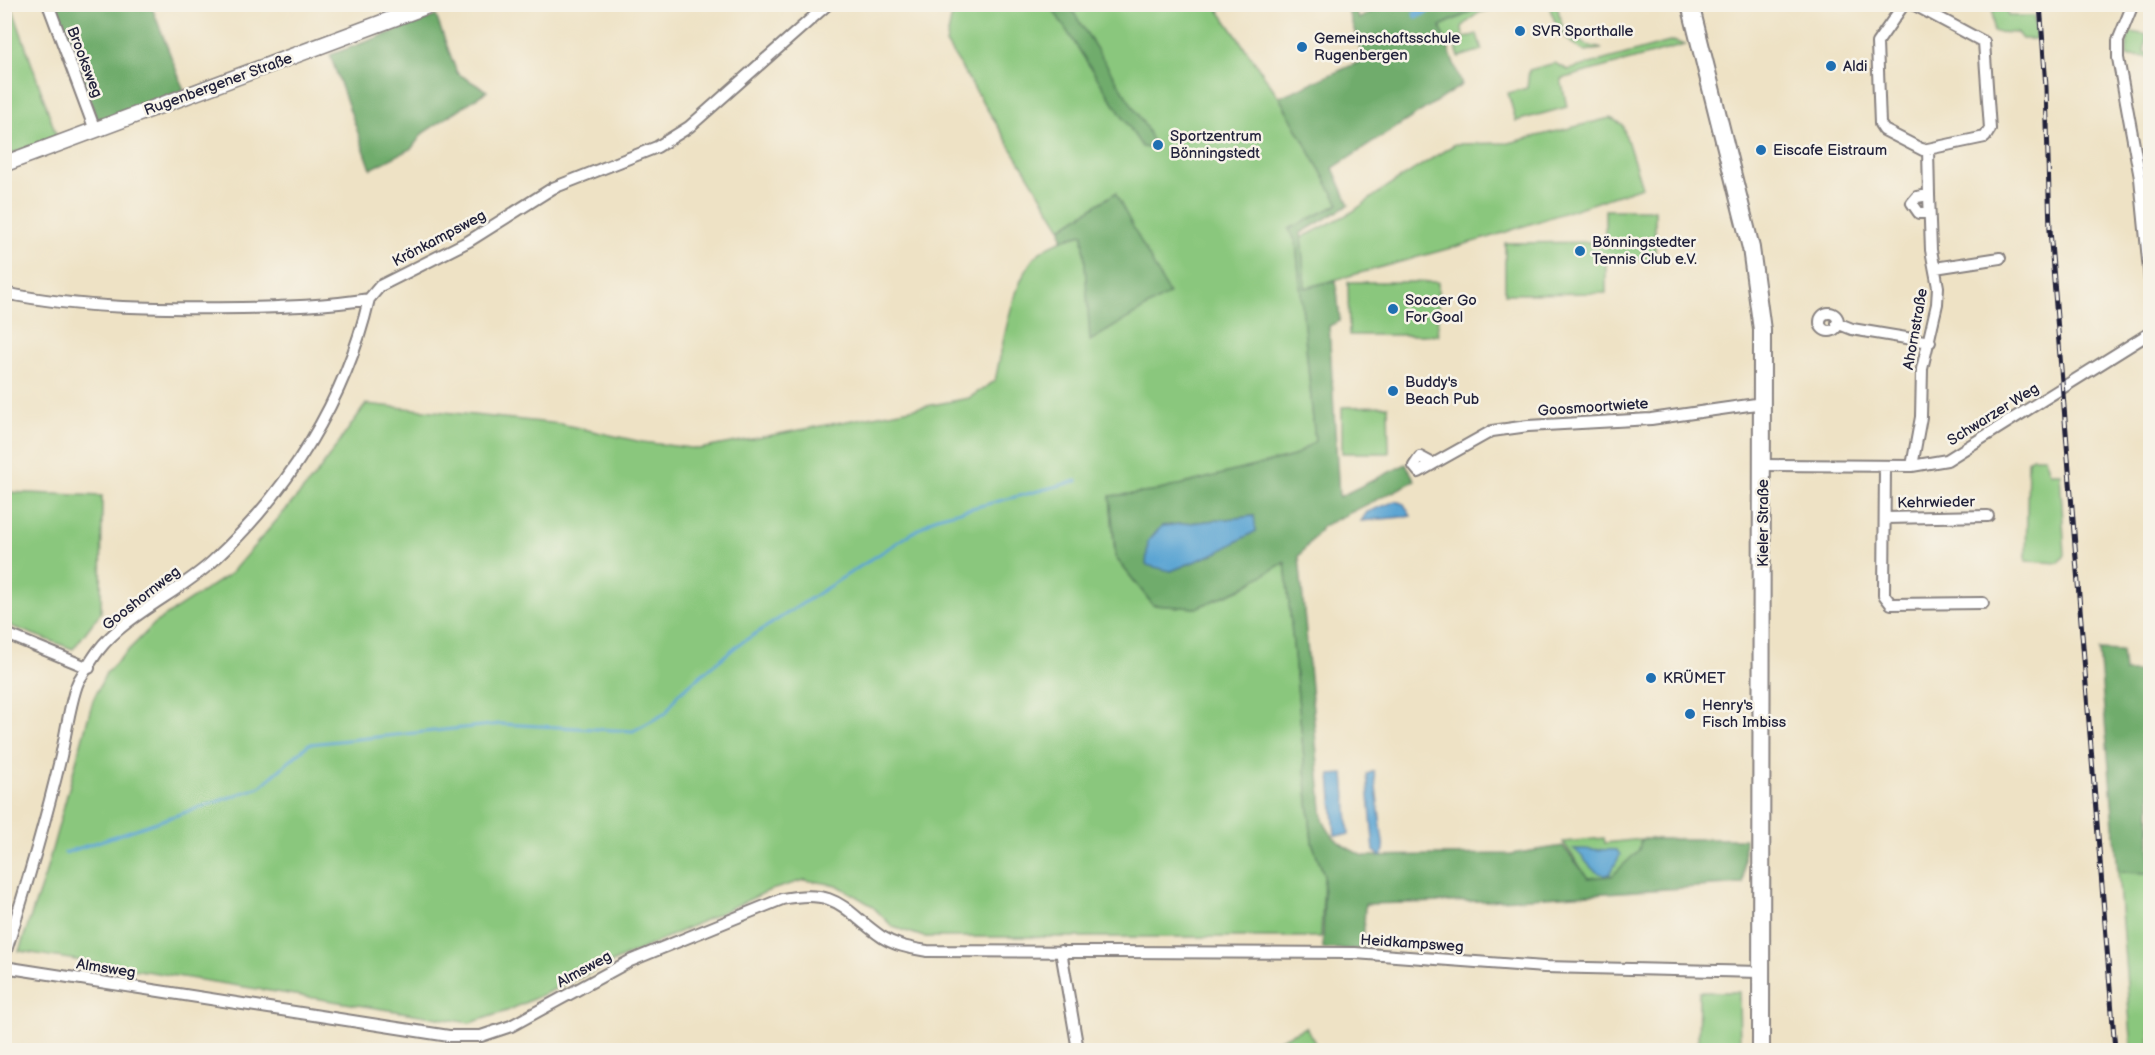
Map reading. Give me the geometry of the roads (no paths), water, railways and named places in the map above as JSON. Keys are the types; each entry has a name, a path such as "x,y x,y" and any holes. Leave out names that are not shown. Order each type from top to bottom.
{"main road":[{"name":"Rugenbergener Straße","path":"4,164 432,4"},
{"name":"Kieler Straße","path":"1690,4 1756,276 1762,330 1761,1050"}],"street":[{"name":"Brooksweg","path":"48,4 95,130"},
{"name":"Krönkampsweg","path":"369,299 381,286 470,242 553,188 657,147 689,127 828,4"},
{"path":"1904,4 1877,43 1880,123 1884,130 1923,150 1985,137 1990,129 1984,42 1913,4"},
{"path":"2133,4 2118,41 2118,57 2140,178 2151,281"},
{"name":"Ahornstraße","path":"1912,466 1921,417 1922,369 1930,342 1938,287 1928,213 1928,149"},
{"name":"Ahornstraße","path":"1928,213 1918,213 1912,203 1917,197 1929,195"},
{"name":"Ahornstraße","path":"1935,268 2000,258"},
{"path":"4,293 54,302 120,307 309,306 369,299"},
{"name":"Gooshornweg","path":"4,957 38,850 79,679 89,668 99,650 129,624 212,563 256,518 295,467 345,373 364,324 369,299"},
{"path":"1837,323 1852,329 1930,342"},
{"name":"Schwarzer Weg","path":"1763,465 1912,466 1947,460 2151,333"},
{"name":"Goosmoortwiete","path":"1433,464 1492,431 1528,426 1651,419 1763,403"},
{"name":"Kehrwieder","path":"1885,466 1884,596 1891,604 1983,603"},
{"name":"Kehrwieder","path":"1885,518 1988,516"},
{"path":"4,633 89,668"},
{"name":"Almsweg","path":"4,968 448,1036 481,1036 511,1026 630,961 782,900 804,895 822,897 845,906 883,937 903,947 927,951 1061,951"},
{"path":"1061,951 1077,1050"},
{"name":"Heidkampsweg","path":"1061,951 1354,954 1544,967 1761,972"}],"water":[{"path":"1396,501 1404,504 1411,516 1361,521 1367,512"},
{"path":"1254,516 1256,531 1218,552 1171,571 1146,565 1148,541 1162,526"},
{"path":"1374,771 1384,850 1381,856 1374,851 1367,774"},
{"path":"1344,774 1349,835 1335,835 1330,775"},
{"path":"1574,849 1617,850 1620,855 1610,874 1604,874 1594,870"}],"waterway":[{"path":"1417,14 1436,4"},
{"path":"65,853 260,787 309,744 501,724 633,731 666,713 678,694 738,645 937,517 1077,481"}],"railway":[{"path":"2040,4 2046,87 2050,230 2115,1050"}],"place":[{"name":"SVR Sporthalle","path":"1520,31"},
{"name":"Gemeinschaftsschule Rugenbergen","path":"1302,47"},
{"name":"Aldi","path":"1831,66"},
{"name":"Sportzentrum Bönningstedt","path":"1158,145"},
{"name":"Eiscafe Eistraum","path":"1761,150"},
{"name":"Bönningstedter Tennis Club e.V.","path":"1580,251"},
{"name":"Soccer Go For Goal","path":"1393,309"},
{"name":"Buddy's Beach Pub","path":"1393,391"},
{"name":"KRÜMET","path":"1651,678"},
{"name":"Henry's Fisch Imbiss","path":"1690,714"}]}
